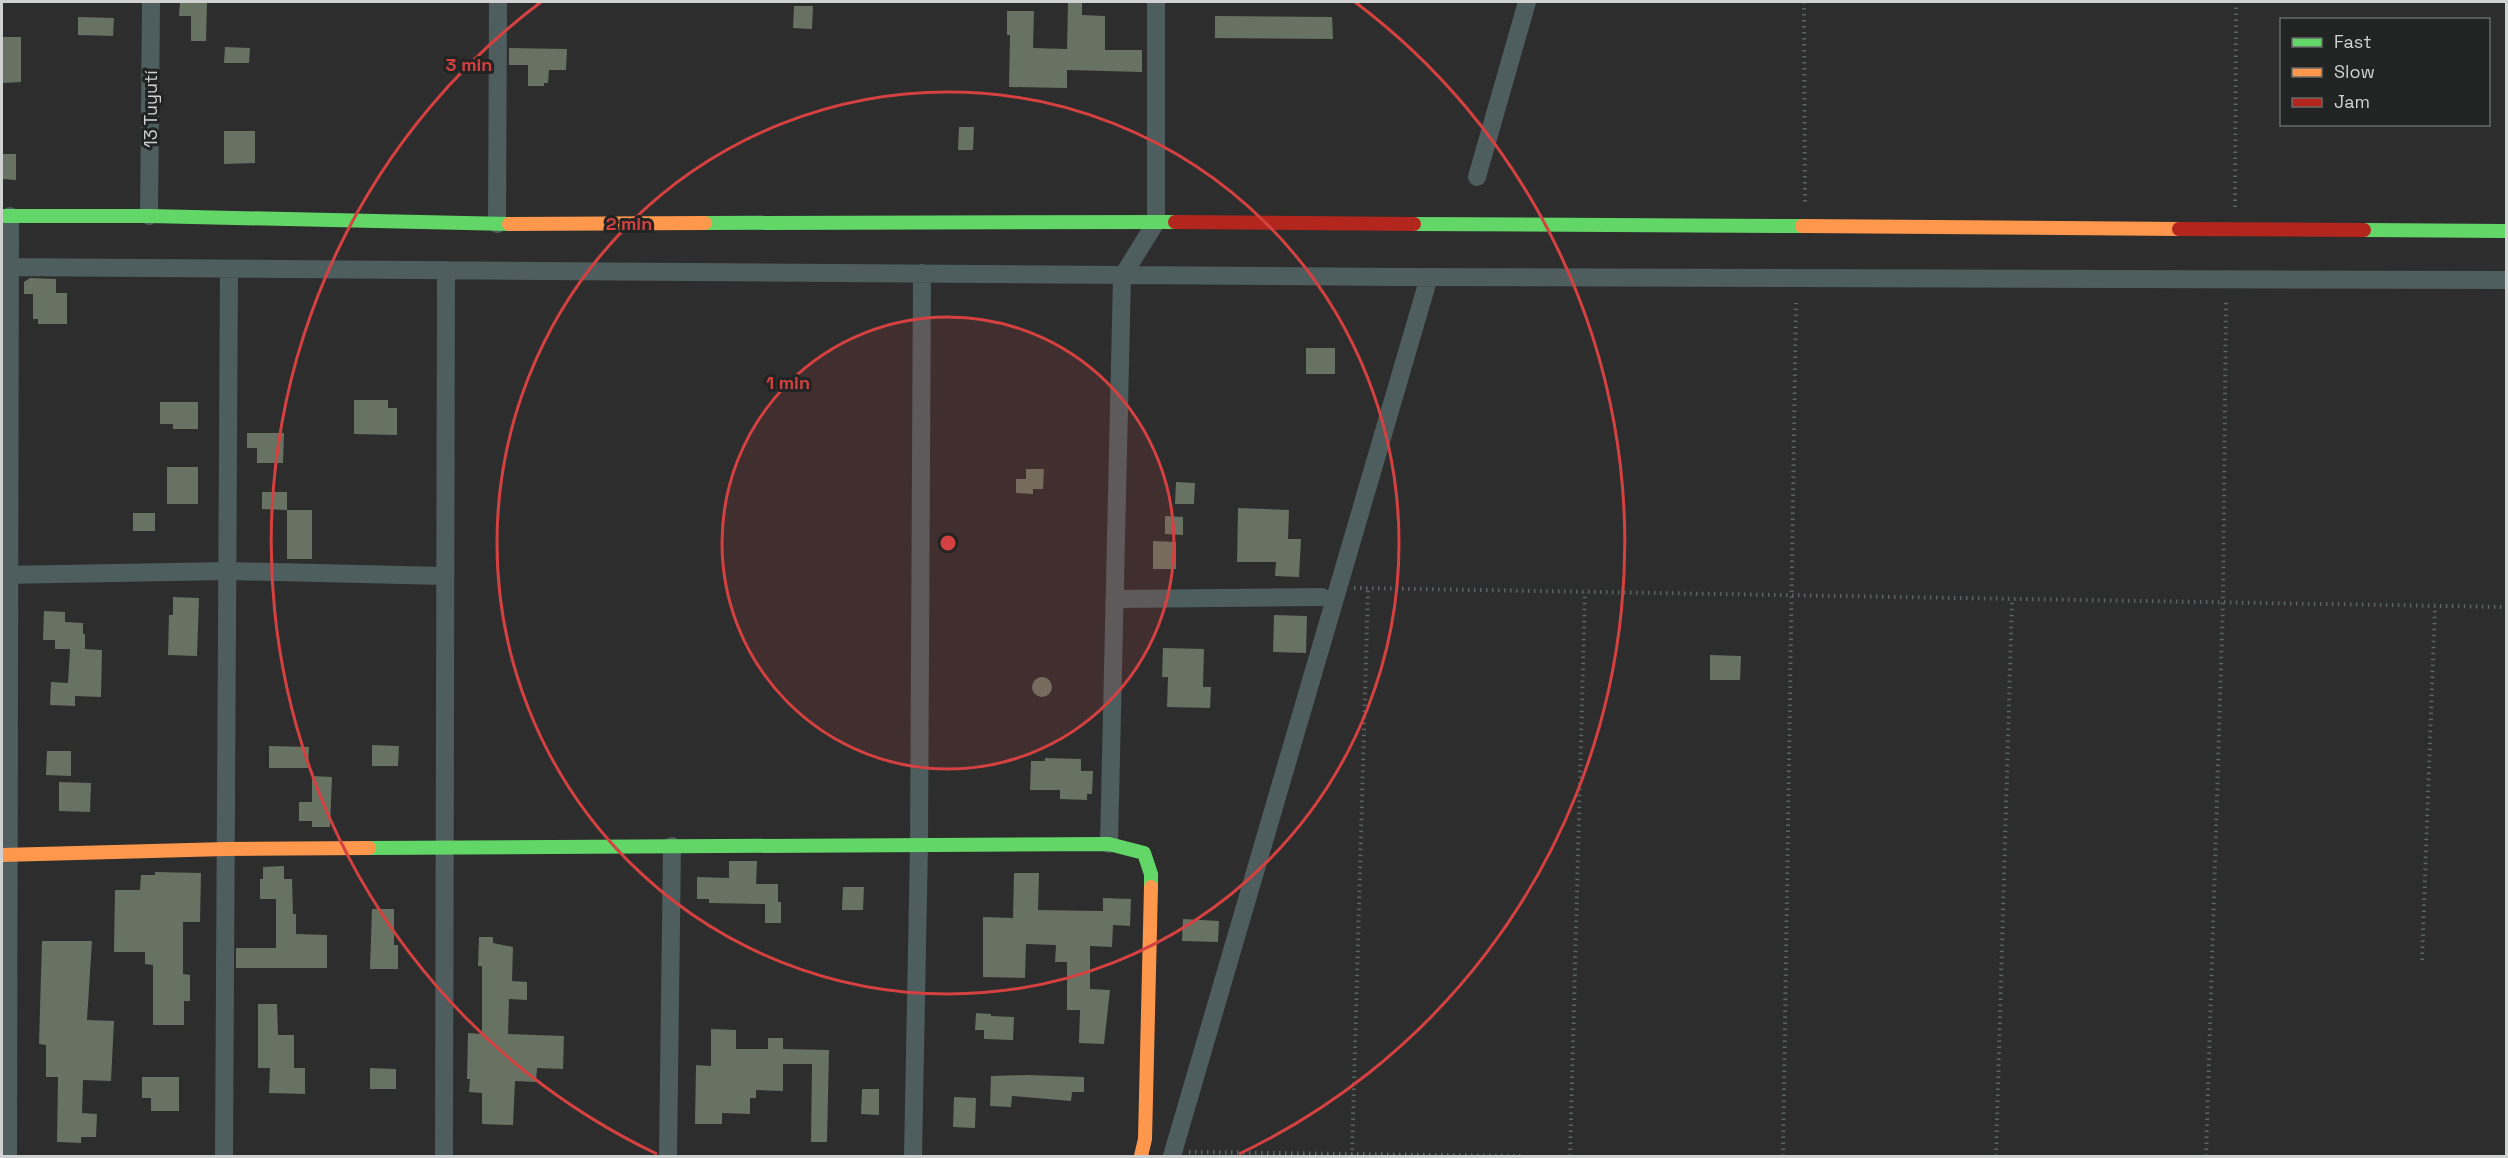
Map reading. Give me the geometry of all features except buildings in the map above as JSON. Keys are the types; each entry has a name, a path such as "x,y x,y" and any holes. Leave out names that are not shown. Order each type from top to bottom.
{"street":[{"name":"13 Tuyutí","path":"149,216 151,2"},
{"path":"497,224 498,2"},
{"path":"1109,844 1123,275 1156,222 1156,2"},
{"path":"1477,177 1527,2"},
{"path":"8,1156 5,855 6,216 149,216 497,224 1156,222 2506,231"},
{"path":"6,267 1123,275 2506,280"},
{"path":"224,1156 229,269"},
{"path":"444,1156 446,270"},
{"path":"913,1156 919,844 922,273"},
{"path":"1173,1154 1427,284"},
{"path":"5,575 227,571 445,576"},
{"path":"1114,599 1322,597"},
{"path":"5,855 226,849 919,844 1109,844 1144,853 1151,874 1145,1139 1141,1156"},
{"path":"668,1156 672,846"}],"path":[{"path":"1804,2 1805,204"},
{"path":"2235,208 2236,2"},
{"path":"2206,1156 2223,603 2226,302"},
{"path":"1783,1156 1796,303"},
{"path":"1338,588 2506,607"},
{"path":"1352,1155 1368,588"},
{"path":"1570,1156 1585,592"},
{"path":"1996,1156 2012,599"},
{"path":"2422,960 2435,606"},
{"path":"1173,1154 1522,1156"}],"traffic: fast":[{"path":"2,216 149,216 509,224"},
{"path":"705,223 1175,222"},
{"path":"1414,224 1802,226"},
{"path":"2364,230 2506,231"},
{"path":"369,848 1109,844 1144,853 1151,874 1151,887"}],"traffic: slow":[{"path":"509,224 705,223"},
{"path":"1802,226 2179,229"},
{"path":"2,855 369,848"},
{"path":"1141,1156 1145,1139 1151,887"}],"traffic: jam":[{"path":"1175,222 1414,224"},
{"path":"2179,229 2364,230"}]}
